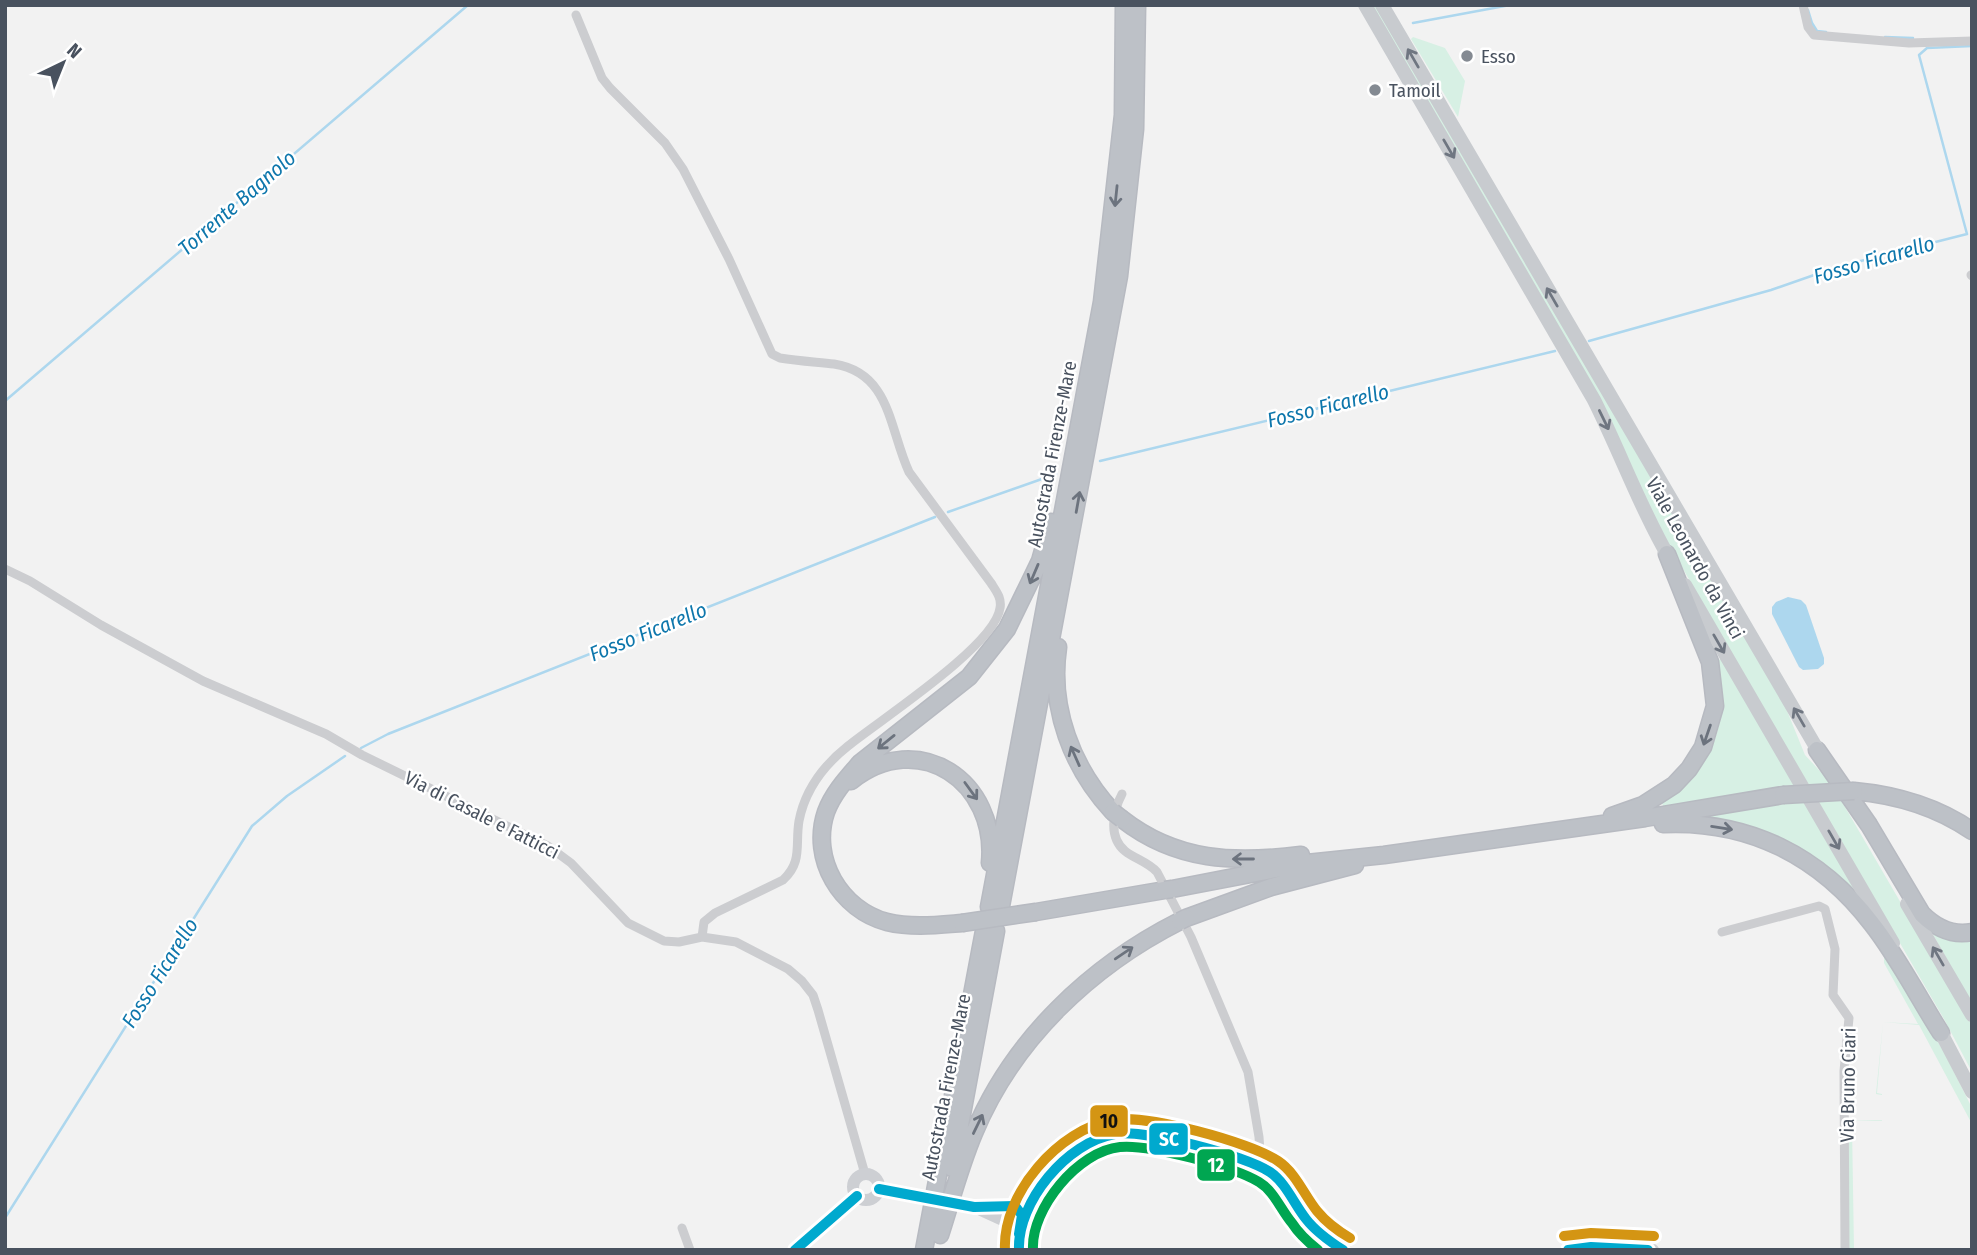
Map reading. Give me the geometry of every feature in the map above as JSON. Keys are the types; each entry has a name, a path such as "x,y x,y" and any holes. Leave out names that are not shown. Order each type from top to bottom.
{"highway":[{"name":"Autostrada Firenze-Mare","path":"991,907 1102,302 1123,115 1124,5"},
{"name":"Autostrada Firenze-Mare","path":"991,907 1070,546 1124,236 1135,129 1137,5"},
{"path":"1076,440 1066,458 1040,561 1007,629 969,677 860,763 830,803 822,834 826,866 832,880 855,906 885,922 921,926 962,923 1169,890 1307,863 1384,855 1783,795 1854,791 1915,802 1972,831"},
{"path":"1070,546 1071,572 1057,657 1061,714 1080,768 1117,815 1160,843 1201,856 1241,859 1335,854 1384,855"},
{"path":"1580,827 1643,805 1674,785 1689,769 1703,747 1710,729 1715,706 1710,662 1667,554"},
{"path":"1817,750 1869,825 1922,914 1932,924 1949,932 1972,932"},
{"path":"830,803 856,777 880,765 895,761 922,760 948,769 968,786 982,807 987,824 991,907"},
{"path":"1580,827 1688,822 1740,831 1792,852 1826,875 1871,923 1941,1033"},
{"path":"939,1242 974,1131 998,1088 1023,1048 1065,1001 1093,976 1134,946 1183,919 1259,891 1340,870 1384,855"},
{"name":"Autostrada Firenze-Mare","path":"924,1250 986,932 939,1242"}],"main road":[{"name":"Viale Leonardo da Vinci","path":"1365,5 1594,400 1640,503 1667,554 1907,967 1972,1093"},
{"name":"Viale Leonardo da Vinci","path":"1381,5 1972,1016"}],"street":[{"path":"1803,5 1808,27 1814,36 1909,43 1972,41"},
{"path":"576,15 602,78 665,143 679,162 729,259 772,354 780,358 853,369 873,383 885,401 909,472 991,583 1001,602 996,620 958,662 850,744 822,771 806,800 800,820 797,859 791,873 783,880 704,922 702,937"},
{"name":"Via di Casale e Fatticci","path":"5,569 203,681 326,734 362,755 548,846 571,863 628,923 637,929 664,941 678,942 702,937 736,942 789,969 813,995 864,1174"},
{"path":"1122,794 1113,827 1115,836 1126,852 1150,864 1157,872 1191,937 1248,1072 1261,1166"},
{"name":"Via Bruno Ciari","path":"1722,932 1819,906 1825,909 1835,949 1833,995 1850,1018 1844,1071 1845,1250"},
{"path":"1013,1215 1066,1160 1084,1146 1105,1136 1126,1132 1261,1166 1278,1180 1308,1222 1343,1250"},
{"path":"864,1174 875,1178 879,1189 876,1196 863,1200 856,1196 853,1185 857,1178 864,1174"},
{"path":"879,1189 1013,1215"},
{"path":"795,1250 856,1196"},
{"path":"1013,1215 1019,1246"},
{"path":"682,1228 690,1250"},
{"path":"1566,1250 1653,1250"}],"green space":[{"path":"1372,5 1375,5 1781,696 1805,755 1831,783 1972,1025 1972,1072 1944,1019 1661,531"},
{"path":"1413,37 1445,48 1465,81 1458,117 1411,39"},
{"path":"1721,659 1866,908 1840,881 1706,822 1709,816 1781,802 1664,809 1662,803 1694,775 1715,738 1721,710 1715,661"},
{"path":"1926,922 1972,936 1972,1004"},
{"path":"1884,949 1945,1054 1972,1108 1972,1124 1919,1025 1883,1022 1918,1024 1884,963"},
{"path":"1883,1022 1877,1093 1882,1095 1876,1094"},
{"path":"1882,1120 1855,1121 1852,1125 1854,1250 1848,1250 1849,1121"}],"water":[{"path":"1788,597 1801,600 1806,605 1824,658 1824,664 1818,669 1803,670 1799,667 1772,614 1772,607 1776,602"}],"waterway":[{"name":"Torrente Bagnolo","path":"5,401 468,5"},
{"path":"1413,23 1510,5"},
{"path":"1808,10 1817,31 1826,32"},
{"path":"1885,37 1913,38"},
{"name":"Fosso Ficarello","path":"1589,341 1771,290 1837,267 1967,234 1919,55 1927,48 1972,46"},
{"name":"Fosso Ficarello","path":"1100,461 1555,351"},
{"name":"Fosso Ficarello","path":"948,512 1056,474"},
{"name":"Fosso Ficarello","path":"361,748 388,734 935,517"},
{"name":"Fosso Ficarello","path":"5,1218 252,826 287,796 345,756"}],"transit line":[{"name":"10","path":"1005,1250 1013,1207 1038,1167 1054,1150 1073,1136 1093,1126 1128,1119 1197,1131 1245,1146 1278,1161 1295,1178 1321,1215 1350,1238"},
{"name":"SC","path":"1019,1250 1026,1213 1048,1177 1079,1149 1097,1139 1115,1134 1170,1139 1218,1151 1257,1165 1276,1177 1310,1224 1343,1250"},
{"name":"12","path":"1033,1249 1034,1233 1040,1217 1060,1184 1073,1170 1104,1151 1133,1147 1191,1158 1259,1182 1301,1234 1318,1250"},
{"name":"SC","path":"879,1189 974,1207 1015,1206 1022,1215 1019,1234"},
{"name":"SC","path":"795,1250 857,1196"},
{"name":"10","path":"1564,1236 1591,1233 1654,1236"},
{"name":"SC","path":"1568,1250 1591,1247 1648,1250"}],"place":[{"name":"Esso","path":"1467,56"},
{"name":"Tamoil","path":"1375,90"}]}
